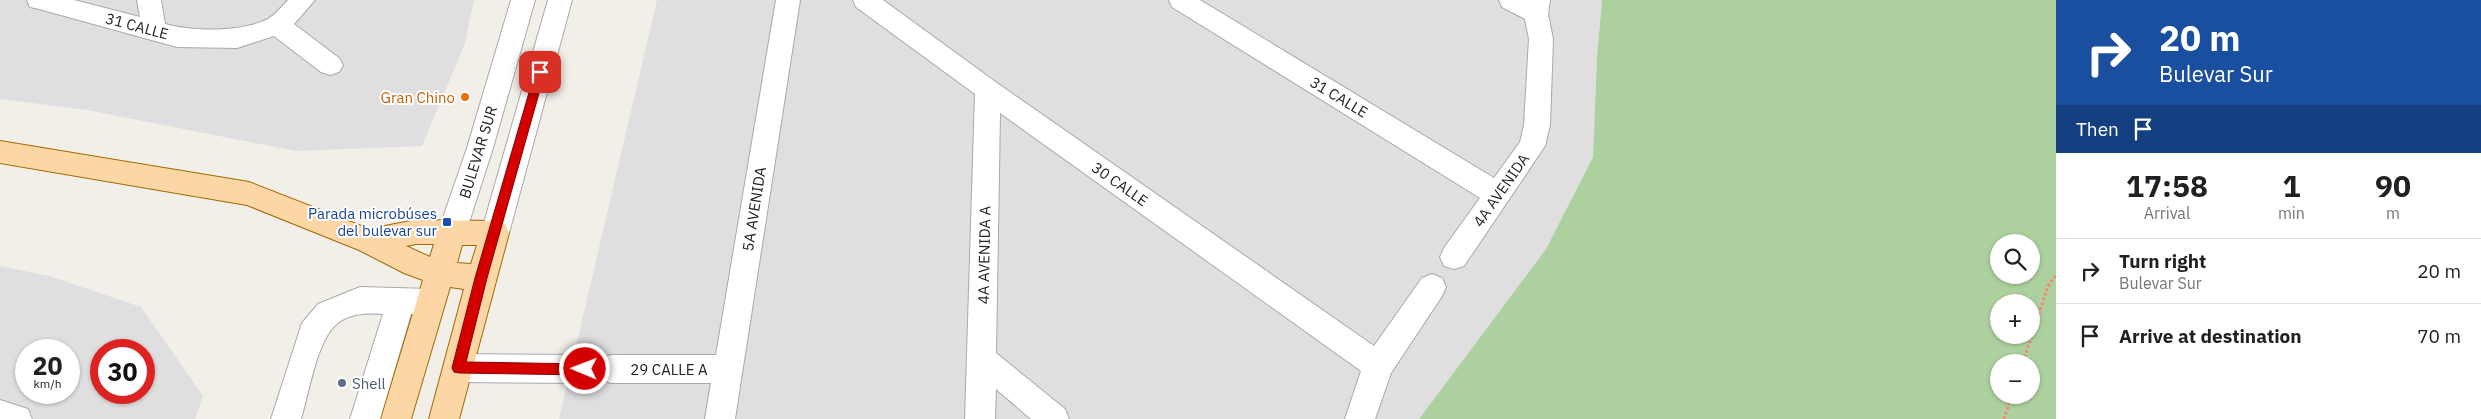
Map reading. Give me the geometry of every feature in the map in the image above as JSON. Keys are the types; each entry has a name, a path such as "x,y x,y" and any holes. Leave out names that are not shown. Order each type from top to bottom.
{"main road":[{"path":"0,152 249,194 369,241 414,264 441,274 481,278"},
{"path":"369,241 416,232 495,233 481,278 459,368 444,419"},
{"name":"BULEVAR SUR","path":"396,419 441,274 452,232"}],"street":[{"name":"31 CALLE","path":"39,0 166,33"},
{"path":"149,0 166,33 237,38 278,25 303,0"},
{"name":"BULEVAR SUR","path":"452,232 523,0"},
{"path":"495,233 560,0"},
{"name":"5A AVENIDA","path":"720,419 788,0"},
{"name":"30 CALLE","path":"864,0 1378,366"},
{"name":"31 CALLE","path":"1181,0 1497,194"},
{"path":"1511,0 1537,7"},
{"name":"4A AVENIDA","path":"1454,257 1532,146 1537,126 1541,39 1537,7"},
{"path":"278,25 330,65"},
{"name":"4A AVENIDA A","path":"980,419 988,90"},
{"path":"1360,419 1378,366 1432,287"},
{"path":"286,419 312,332 328,313 360,300 432,302"},
{"path":"365,419 401,302"},
{"path":"982,359 1054,419"},
{"name":"29 CALLE A","path":"459,368 728,369"},
{"path":"0,414 17,419"}],"path":[{"path":"2026,354 2048,286 2056,275"},
{"path":"2004,419 2009,404"}],"shaded area":[{"path":"0,0 474,0 465,43 422,146 296,151 87,110 0,99"},
{"path":"657,0 1602,0 1597,57 1593,157 1546,249 1419,419 559,419"},
{"path":"0,266 49,276 141,307 203,396 195,419 0,419"}],"green space":[{"path":"1602,0 2056,0 2056,419 1419,419 1546,249 1593,157 1597,57"}],"place":[{"name":"Gran Chino","path":"465,97"},
{"name":"Parada microbúses del bulevar sur","path":"447,222"},
{"name":"Shell","path":"342,383"}],"route":[{"path":"540,72 481,278 459,368 585,369"}]}
